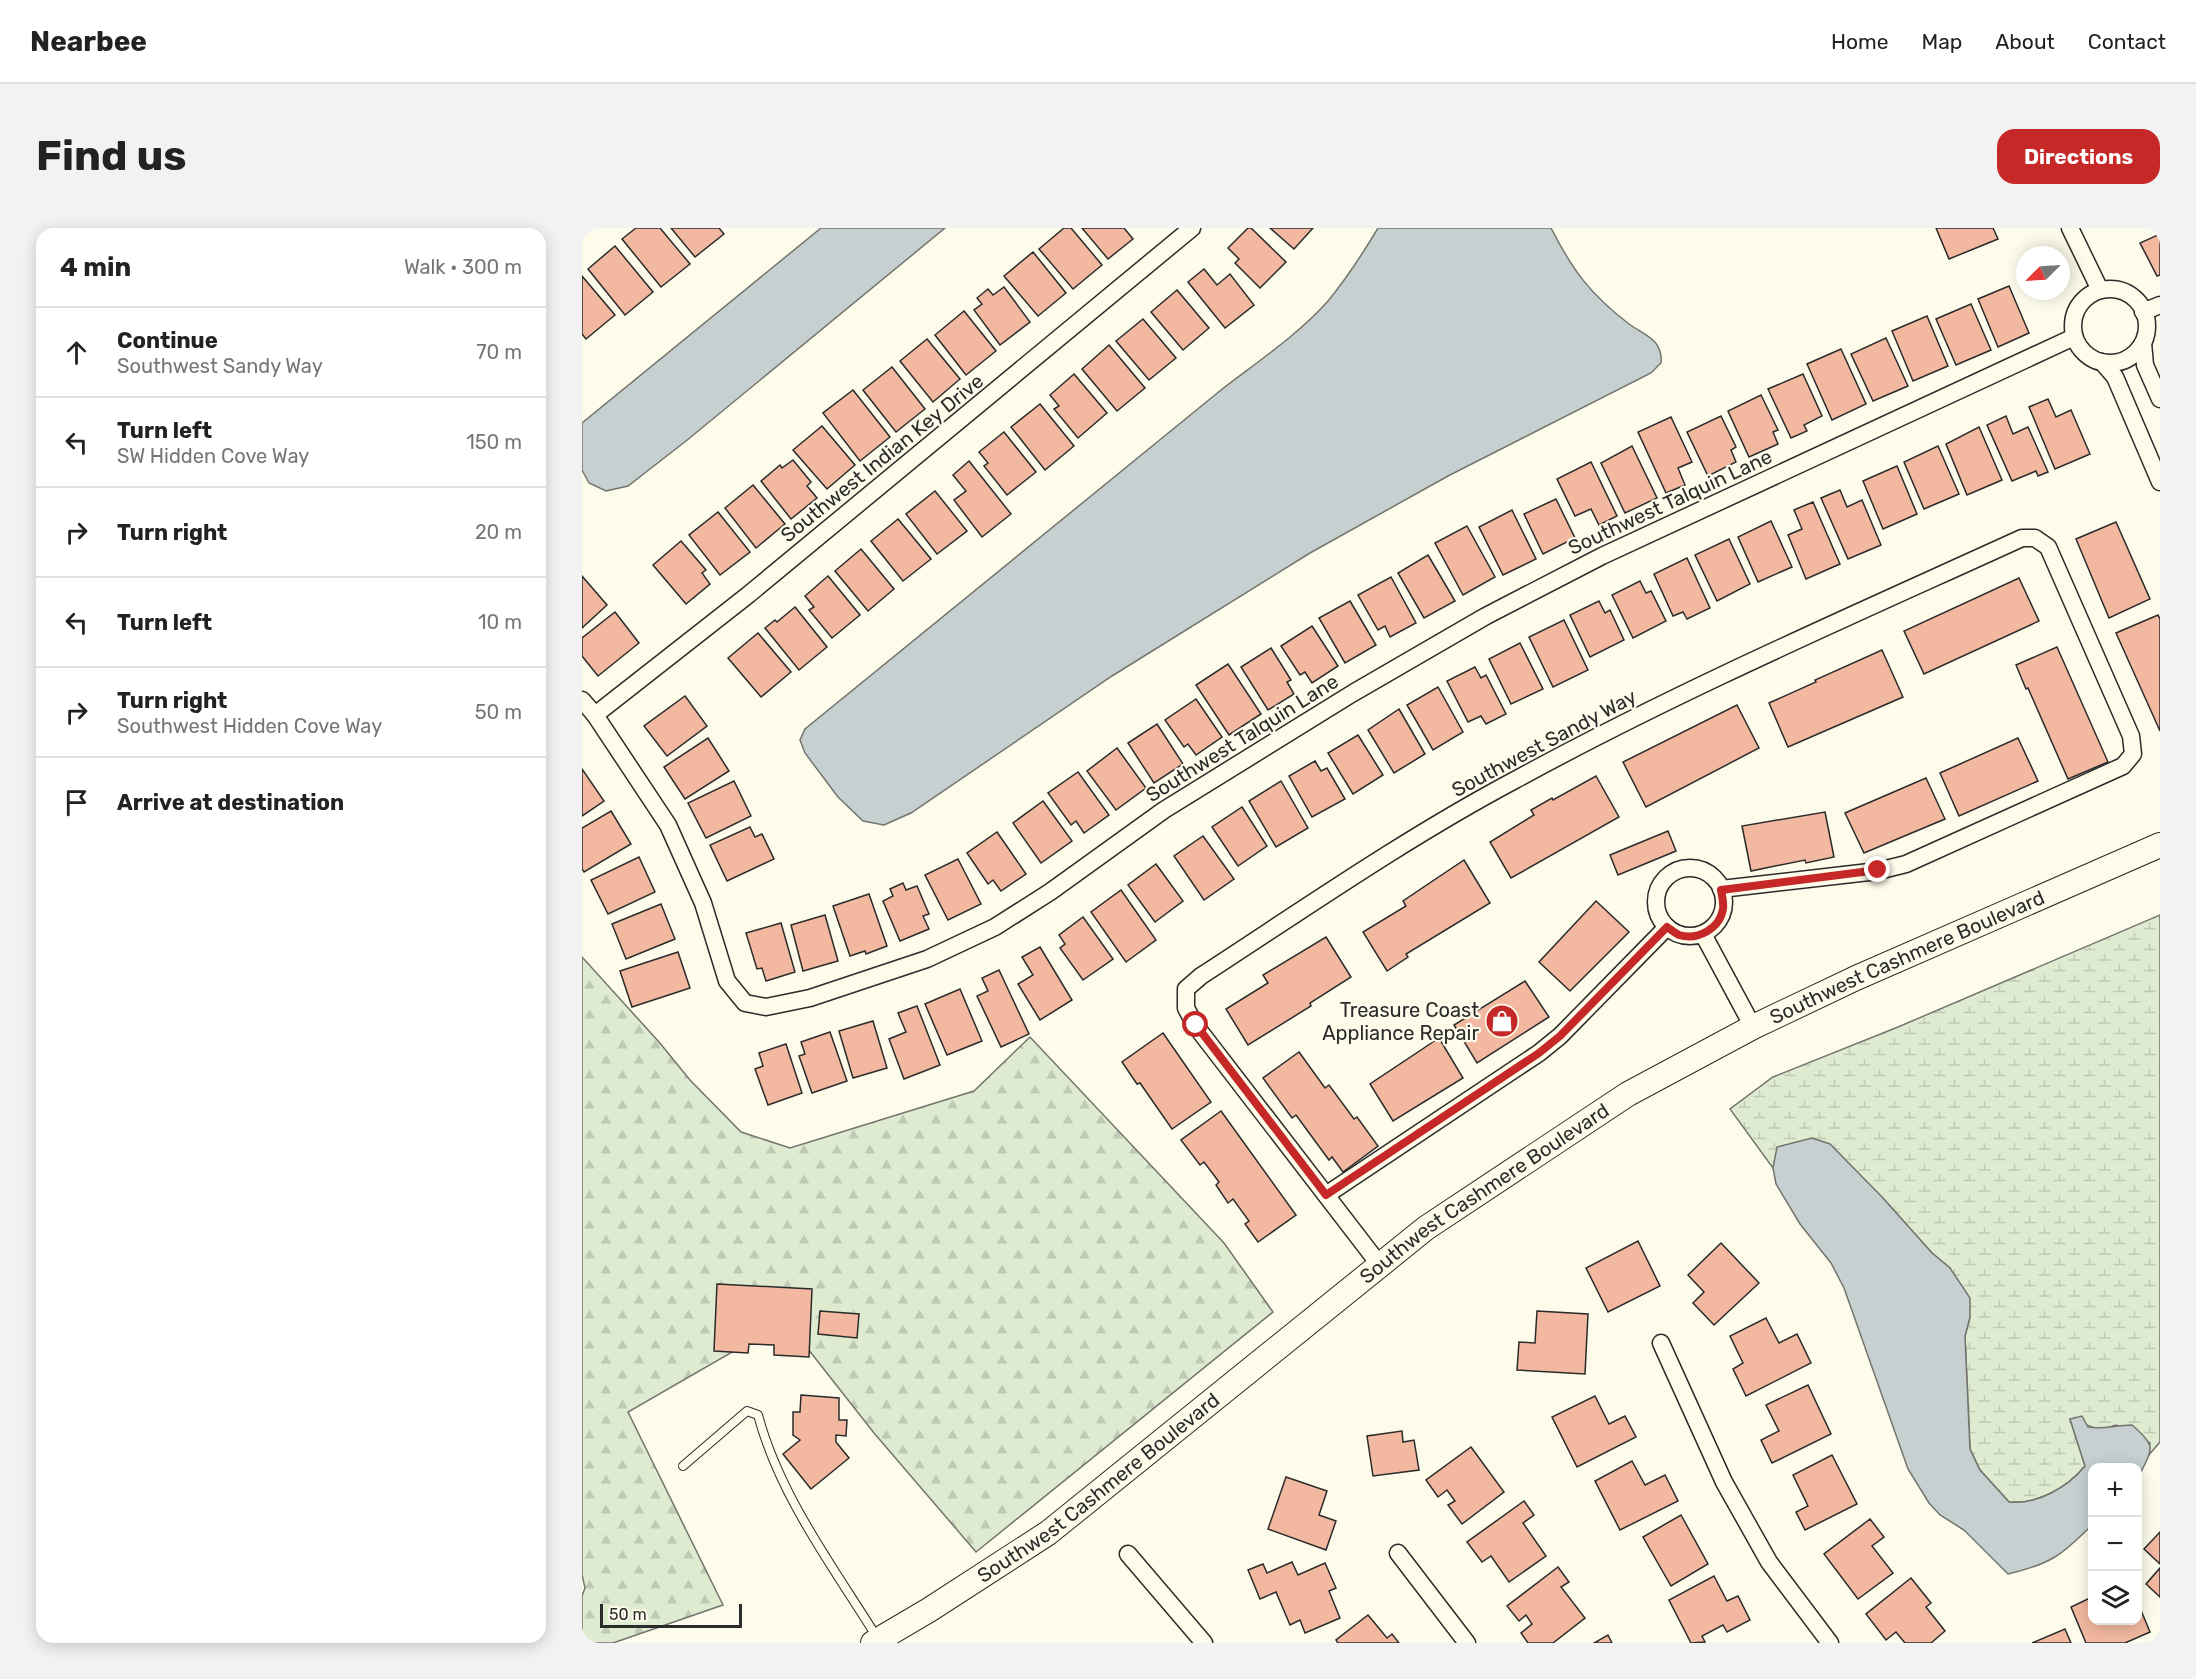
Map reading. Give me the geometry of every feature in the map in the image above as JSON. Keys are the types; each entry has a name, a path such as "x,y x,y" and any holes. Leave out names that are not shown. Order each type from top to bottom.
{"street":[{"name":"Southwest Indian Key Drive","path":"595,715 758,588 1192,228"},
{"path":"2070,228 2100,290"},
{"path":"2100,290 2120,290 2131,296 2141,306 2143,312 2146,318 2146,331 2142,343 2137,351 2115,363 2102,362 2090,357 2080,349 2074,337 2072,324 2079,304 2088,295 2100,290"},
{"path":"2143,312 2160,305"},
{"name":"Southwest Talquin Lane","path":"582,700 595,715 668,825 703,903 727,981 745,1003 766,1007 810,998 927,958 995,927 1050,892 1164,810 1353,693 1496,610 1602,556 2074,337"},
{"path":"2142,343 2145,365 2160,399"},
{"path":"2102,362 2115,376 2160,482"},
{"name":"Southwest Sandy Way","path":"1379,1264 1196,1025 1186,1008 1186,989 1201,976 1389,854 1513,781 1676,696 2022,538 2035,538 2048,547 2131,736 2133,754 2123,766 1906,864 1878,870 1721,890"},
{"name":"Southwest Cashmere Boulevard","path":"876,1641 929,1610 1048,1533 1426,1228 1628,1094 1753,1027 1856,978 2160,845"},
{"path":"1689,868 1698,869 1709,874 1721,890 1724,907 1720,918 1703,934 1679,935 1667,927 1659,916 1656,903 1657,891 1670,874 1689,868"},
{"path":"1326,1195 1539,1053 1560,1036 1667,927"},
{"path":"1703,934 1753,1027"},
{"path":"1661,1344 1735,1502 1769,1562 1830,1643"},
{"path":"1398,1552 1467,1643"},
{"path":"1128,1554 1204,1643"}],"lane":[{"path":"682,1466 747,1411 758,1415 765,1442 794,1503 876,1641"}],"green space":[{"path":"2160,915 2160,1442 2148,1456 2150,1443 2116,1425 2100,1430 2070,1419 2085,1466 2070,1481 2051,1493 2030,1501 2009,1502 1980,1470 1970,1449 1965,1336 1970,1317 1950,1268 1932,1253 1882,1197 1778,1147 1773,1168 1730,1109 1773,1077 1898,1027"},
{"path":"582,957 690,1080 741,1132 790,1148 974,1091 1030,1037 1224,1243 1273,1312 976,1552 874,1433 786,1321 628,1412 723,1605 613,1643 582,1643 582,1596 585,1588 582,1575"}],"shaded area":[{"path":"821,228 945,228 628,486 606,491 589,483 582,470 582,423"},
{"path":"1378,228 1551,228 1567,257 1593,292 1615,313 1652,339 1659,349 1661,363 1651,373 1448,476 1310,553 1112,676 911,813 884,825 863,821 838,797 805,753 800,740 805,729 1304,325 1335,292"},
{"path":"1812,1138 1830,1144 1932,1253 1950,1268 1970,1298 1970,1317 1965,1336 1970,1449 1980,1470 2009,1502 2030,1501 2051,1493 2070,1481 2085,1466 2070,1419 2082,1416 2088,1427 2094,1428 2132,1425 2146,1438 2150,1449 2142,1469 2142,1463 2088,1463 2088,1529 2064,1551 2046,1562 2008,1574 1964,1530 1940,1515 1929,1503 1908,1469 1844,1288 1831,1263 1800,1224 1776,1184 1773,1168 1777,1147"}],"building":[{"path":"636,228 660,228 690,264 661,287 622,239"},
{"path":"671,228 719,228 724,234 695,257"},
{"path":"1064,228 1071,228 1102,265 1073,289 1039,249"},
{"path":"1082,228 1124,228 1133,239 1108,259"},
{"path":"1248,228 1251,228 1286,262 1260,288 1235,263 1239,259 1228,248"},
{"path":"1270,228 1313,228 1294,249"},
{"path":"1936,228 1993,228 1998,239 1949,259"},
{"path":"2160,234 2160,275 2157,276 2140,243"},
{"path":"615,246 653,292 625,315 588,269"},
{"path":"1033,252 1066,293 1038,316 1004,276"},
{"path":"1204,269 1217,285 1230,274 1254,305 1225,328 1188,282"},
{"path":"582,276 615,315 586,339 582,334"},
{"path":"2009,286 2029,333 1998,347 1978,299"},
{"path":"1004,287 1030,322 1000,345 974,310 982,304 977,298 988,289 993,295"},
{"path":"1177,290 1209,328 1183,350 1151,312"},
{"path":"1971,304 1991,350 1956,365 1936,319"},
{"path":"964,311 996,351 966,375 935,335"},
{"path":"1927,316 1948,366 1913,381 1892,331"},
{"path":"1143,319 1176,358 1149,380 1116,341"},
{"path":"1886,338 1908,386 1873,401 1851,354"},
{"path":"927,339 960,379 933,402 900,361"},
{"path":"1109,345 1145,388 1117,411 1082,369"},
{"path":"1841,349 1866,404 1832,420 1807,364"},
{"path":"892,367 925,409 896,432 863,390"},
{"path":"1074,374 1107,413 1078,438 1054,409 1059,406 1050,395"},
{"path":"1803,374 1822,416 1804,425 1807,431 1791,438 1768,389"},
{"path":"853,390 890,437 860,461 823,413"},
{"path":"1761,395 1778,430 1773,432 1778,444 1749,457 1728,411"},
{"path":"2048,399 2056,417 2071,410 2090,454 2055,469 2029,407"},
{"path":"1040,404 1074,446 1045,470 1011,427"},
{"path":"1721,416 1736,447 1731,450 1736,462 1708,476 1687,432"},
{"path":"2006,416 2013,434 2028,427 2048,472 2038,476 2036,471 2012,481 1987,425"},
{"path":"1671,417 1692,462 1678,468 1685,485 1666,493 1638,432"},
{"path":"822,426 855,465 827,489 793,450"},
{"path":"1979,427 2002,480 1967,495 1946,444"},
{"path":"1004,432 1036,472 1007,495 984,466 988,463 979,452"},
{"path":"1632,446 1657,498 1625,513 1601,463"},
{"path":"1938,446 1959,494 1924,509 1904,462"},
{"path":"793,460 811,482 807,486 817,498 791,519 761,481 780,465 782,468"},
{"path":"969,461 1011,514 982,537 954,500 966,491 953,475"},
{"path":"1591,462 1617,516 1599,525 1591,509 1575,516 1557,479"},
{"path":"1897,466 1917,514 1883,529 1863,481"},
{"path":"753,485 785,524 756,548 725,508"},
{"path":"1840,490 1847,507 1862,500 1881,545 1848,559 1821,498"},
{"path":"935,491 967,531 937,554 906,514"},
{"path":"1556,499 1575,538 1543,554 1524,514"},
{"path":"1813,502 1840,564 1806,579 1788,535 1802,529 1794,510"},
{"path":"1512,510 1536,559 1503,575 1479,527"},
{"path":"718,512 750,552 720,575 689,535"},
{"path":"898,519 931,559 903,581 871,541"},
{"path":"1771,521 1792,567 1758,582 1738,537"},
{"path":"2116,522 2150,599 2109,618 2076,539"},
{"path":"1467,526 1495,577 1463,595 1435,543"},
{"path":"1729,539 1750,584 1717,601 1695,555"},
{"path":"681,541 706,570 702,573 710,584 686,604 653,565"},
{"path":"861,549 894,589 868,611 835,571"},
{"path":"1428,555 1455,601 1424,618 1398,573"},
{"path":"1687,558 1710,608 1687,619 1683,612 1673,616 1654,574"},
{"path":"582,576 607,605 582,628"},
{"path":"828,576 860,615 832,638 809,610 814,607 805,596"},
{"path":"1391,577 1416,623 1390,637 1385,626 1378,630 1358,595"},
{"path":"2019,578 2039,621 1924,674 1904,631"},
{"path":"1640,581 1646,593 1651,591 1666,621 1633,638 1612,595"},
{"path":"1350,601 1376,645 1345,663 1319,618"},
{"path":"1599,601 1605,613 1610,610 1624,640 1590,657 1570,615"},
{"path":"795,607 827,647 799,670 765,628 775,620 777,622"},
{"path":"615,612 639,643 598,676 582,656 582,638"},
{"path":"2158,615 2160,619 2160,731 2116,633"},
{"path":"1564,620 1588,670 1553,687 1529,637"},
{"path":"1312,626 1338,666 1312,683 1305,672 1300,675 1281,646"},
{"path":"758,633 791,672 761,697 728,658"},
{"path":"1520,643 1543,689 1511,704 1489,659"},
{"path":"2057,647 2108,762 2068,779 2016,665"},
{"path":"1271,648 1291,680 1287,682 1294,694 1268,710 1241,667"},
{"path":"1882,650 1903,697 1788,747 1769,703"},
{"path":"1228,664 1261,714 1229,735 1196,685"},
{"path":"1475,667 1481,678 1486,675 1506,714 1486,724 1481,716 1468,722 1447,681"},
{"path":"1438,687 1463,732 1433,750 1407,705"},
{"path":"685,696 707,726 667,756 644,726"},
{"path":"1196,699 1222,737 1196,755 1188,744 1184,747 1165,720"},
{"path":"1737,705 1759,748 1646,807 1623,762"},
{"path":"1399,709 1425,754 1394,773 1368,730"},
{"path":"1157,724 1183,764 1154,783 1128,743"},
{"path":"1358,735 1383,775 1353,794 1328,753"},
{"path":"708,738 729,771 685,799 664,767"},
{"path":"2018,738 2038,781 1959,816 1940,773"},
{"path":"1117,748 1146,788 1116,810 1087,771"},
{"path":"1315,761 1321,771 1327,768 1345,799 1312,817 1289,776"},
{"path":"582,769 604,801 582,816"},
{"path":"1078,772 1109,815 1084,833 1076,821 1071,825 1048,793"},
{"path":"1596,776 1619,817 1511,878 1490,842 1534,815 1531,810"},
{"path":"1926,778 1945,819 1864,853 1845,813"},
{"path":"734,781 751,816 706,838 688,803"},
{"path":"1281,781 1308,828 1276,847 1249,801"},
{"path":"1043,801 1072,841 1041,863 1013,823"},
{"path":"1242,807 1267,846 1238,866 1212,827"},
{"path":"611,811 631,844 584,872 582,869 582,828"},
{"path":"1825,812 1834,857 1806,863 1805,860 1751,871 1742,826"},
{"path":"750,827 755,837 762,834 774,859 727,881 710,845"},
{"path":"1668,831 1676,851 1618,875 1610,855"},
{"path":"997,832 1026,874 1001,891 993,880 988,884 967,853"},
{"path":"1203,836 1234,879 1204,900 1174,856"},
{"path":"639,857 655,892 608,914 591,880"},
{"path":"958,859 981,904 948,920 925,875"},
{"path":"1464,860 1490,903 1406,954 1408,957 1387,971 1363,932 1406,906 1403,901"},
{"path":"1156,864 1183,901 1155,922 1128,885"},
{"path":"903,883 906,890 917,886 929,914 923,916 929,929 900,941 883,901 893,896 890,889"},
{"path":"1121,890 1156,940 1126,962 1091,912"},
{"path":"869,894 887,946 866,954 865,951 850,956 833,906"},
{"path":"1596,901 1629,932 1570,991 1539,962"},
{"path":"661,904 675,939 626,959 612,924"},
{"path":"825,915 838,961 803,971 791,925"},
{"path":"1083,917 1113,959 1083,980 1060,948 1065,944 1059,935"},
{"path":"781,923 795,972 766,981 762,968 757,969 746,933"},
{"path":"1326,937 1351,977 1310,1003 1311,1006 1248,1045 1226,1009 1268,983 1263,975"},
{"path":"1040,947 1072,1000 1040,1020 1018,984 1033,975 1022,957"},
{"path":"678,952 690,988 632,1007 620,971"},
{"path":"999,970 1029,1034 1001,1047 977,996 988,991 982,978"},
{"name":"Treasure Coast Appliance Repair","path":"1525,981 1549,1017 1477,1063 1454,1025"},
{"path":"960,989 982,1041 947,1055 925,1004"},
{"path":"917,1006 940,1065 904,1079 889,1039 906,1032 898,1013"},
{"path":"873,1021 887,1068 853,1078 839,1031"},
{"path":"830,1032 847,1081 812,1093 799,1056 805,1054 801,1042"},
{"path":"1163,1033 1211,1102 1172,1129 1140,1083 1137,1084 1122,1062"},
{"path":"1439,1038 1463,1078 1393,1121 1370,1084"},
{"path":"786,1044 802,1093 768,1105 755,1069 763,1066 759,1053"},
{"path":"1299,1052 1325,1088 1329,1085 1354,1119 1357,1117 1378,1146 1343,1172 1332,1157 1329,1160 1296,1115 1292,1118 1263,1078"},
{"path":"1221,1111 1296,1215 1258,1242 1245,1224 1249,1221 1233,1199 1228,1203 1216,1185 1219,1182 1204,1162 1200,1165 1181,1140"},
{"path":"1638,1241 1660,1286 1608,1312 1586,1268"},
{"path":"1721,1243 1759,1283 1714,1325 1693,1303 1704,1292 1688,1275"},
{"path":"717,1284 812,1289 809,1357 774,1355 774,1345 749,1344 748,1353 714,1351"},
{"path":"820,1311 859,1314 857,1338 818,1334"},
{"path":"1537,1311 1588,1314 1585,1374 1517,1370 1519,1342 1535,1343"},
{"path":"1766,1318 1779,1343 1797,1334 1811,1363 1746,1396 1733,1369 1743,1363 1730,1336"},
{"path":"1808,1385 1831,1434 1772,1463 1761,1440 1779,1431 1766,1405"},
{"path":"801,1395 839,1398 839,1420 847,1420 846,1436 836,1435 836,1442 849,1458 811,1489 783,1454 800,1440 793,1435 793,1412 800,1412"},
{"path":"1595,1396 1609,1424 1625,1416 1636,1437 1577,1467 1552,1417"},
{"path":"1402,1431 1403,1442 1414,1440 1419,1470 1373,1476 1367,1436"},
{"path":"1471,1447 1504,1492 1462,1524 1448,1505 1455,1501 1447,1490 1438,1497 1426,1480"},
{"path":"1832,1455 1857,1504 1805,1530 1796,1512 1808,1506 1793,1475"},
{"path":"1632,1461 1645,1485 1665,1475 1678,1501 1620,1530 1595,1481"},
{"path":"1286,1477 1327,1491 1319,1515 1336,1521 1326,1550 1268,1529"},
{"path":"1524,1501 1534,1515 1523,1523 1546,1556 1509,1582 1491,1556 1482,1562 1467,1542"},
{"path":"1681,1515 1708,1564 1671,1586 1643,1537"},
{"path":"1870,1519 1884,1537 1872,1546 1893,1573 1858,1599 1824,1554"},
{"path":"2160,1532 2160,1564 2144,1549"},
{"path":"1292,1562 1298,1575 1325,1563 1336,1588 1329,1591 1340,1618 1305,1633 1300,1620 1290,1625 1276,1592 1260,1599 1248,1570 1263,1564 1267,1573"},
{"path":"1558,1567 1569,1582 1561,1587 1585,1618 1553,1643 1528,1643 1521,1633 1532,1624 1526,1615 1519,1621 1507,1606"},
{"path":"2160,1568 2160,1597 2146,1584"},
{"path":"1714,1576 1727,1601 1738,1596 1750,1620 1727,1632 1723,1625 1702,1636 1705,1642 1691,1643 1669,1600"},
{"path":"1911,1578 1931,1603 1926,1607 1945,1631 1931,1643 1905,1643 1896,1632 1886,1640 1866,1614"},
{"path":"2088,1599 2088,1625 2142,1625 2142,1613 2150,1632 2125,1643 2086,1643 2071,1607"},
{"path":"1368,1615 1387,1638 1392,1634 1399,1643 1338,1643 1336,1640"},
{"path":"2065,1629 2071,1643 2032,1643"},
{"path":"1608,1635 1612,1643 1594,1643"}],"place":[{"name":"Treasure Coast Appliance Repair","path":"1502,1021"}],"route":[{"path":"1196,1025 1326,1195 1539,1053 1560,1036 1667,927 1679,935 1692,936 1703,934 1712,928 1720,918 1724,907 1721,890 1878,870"}]}
